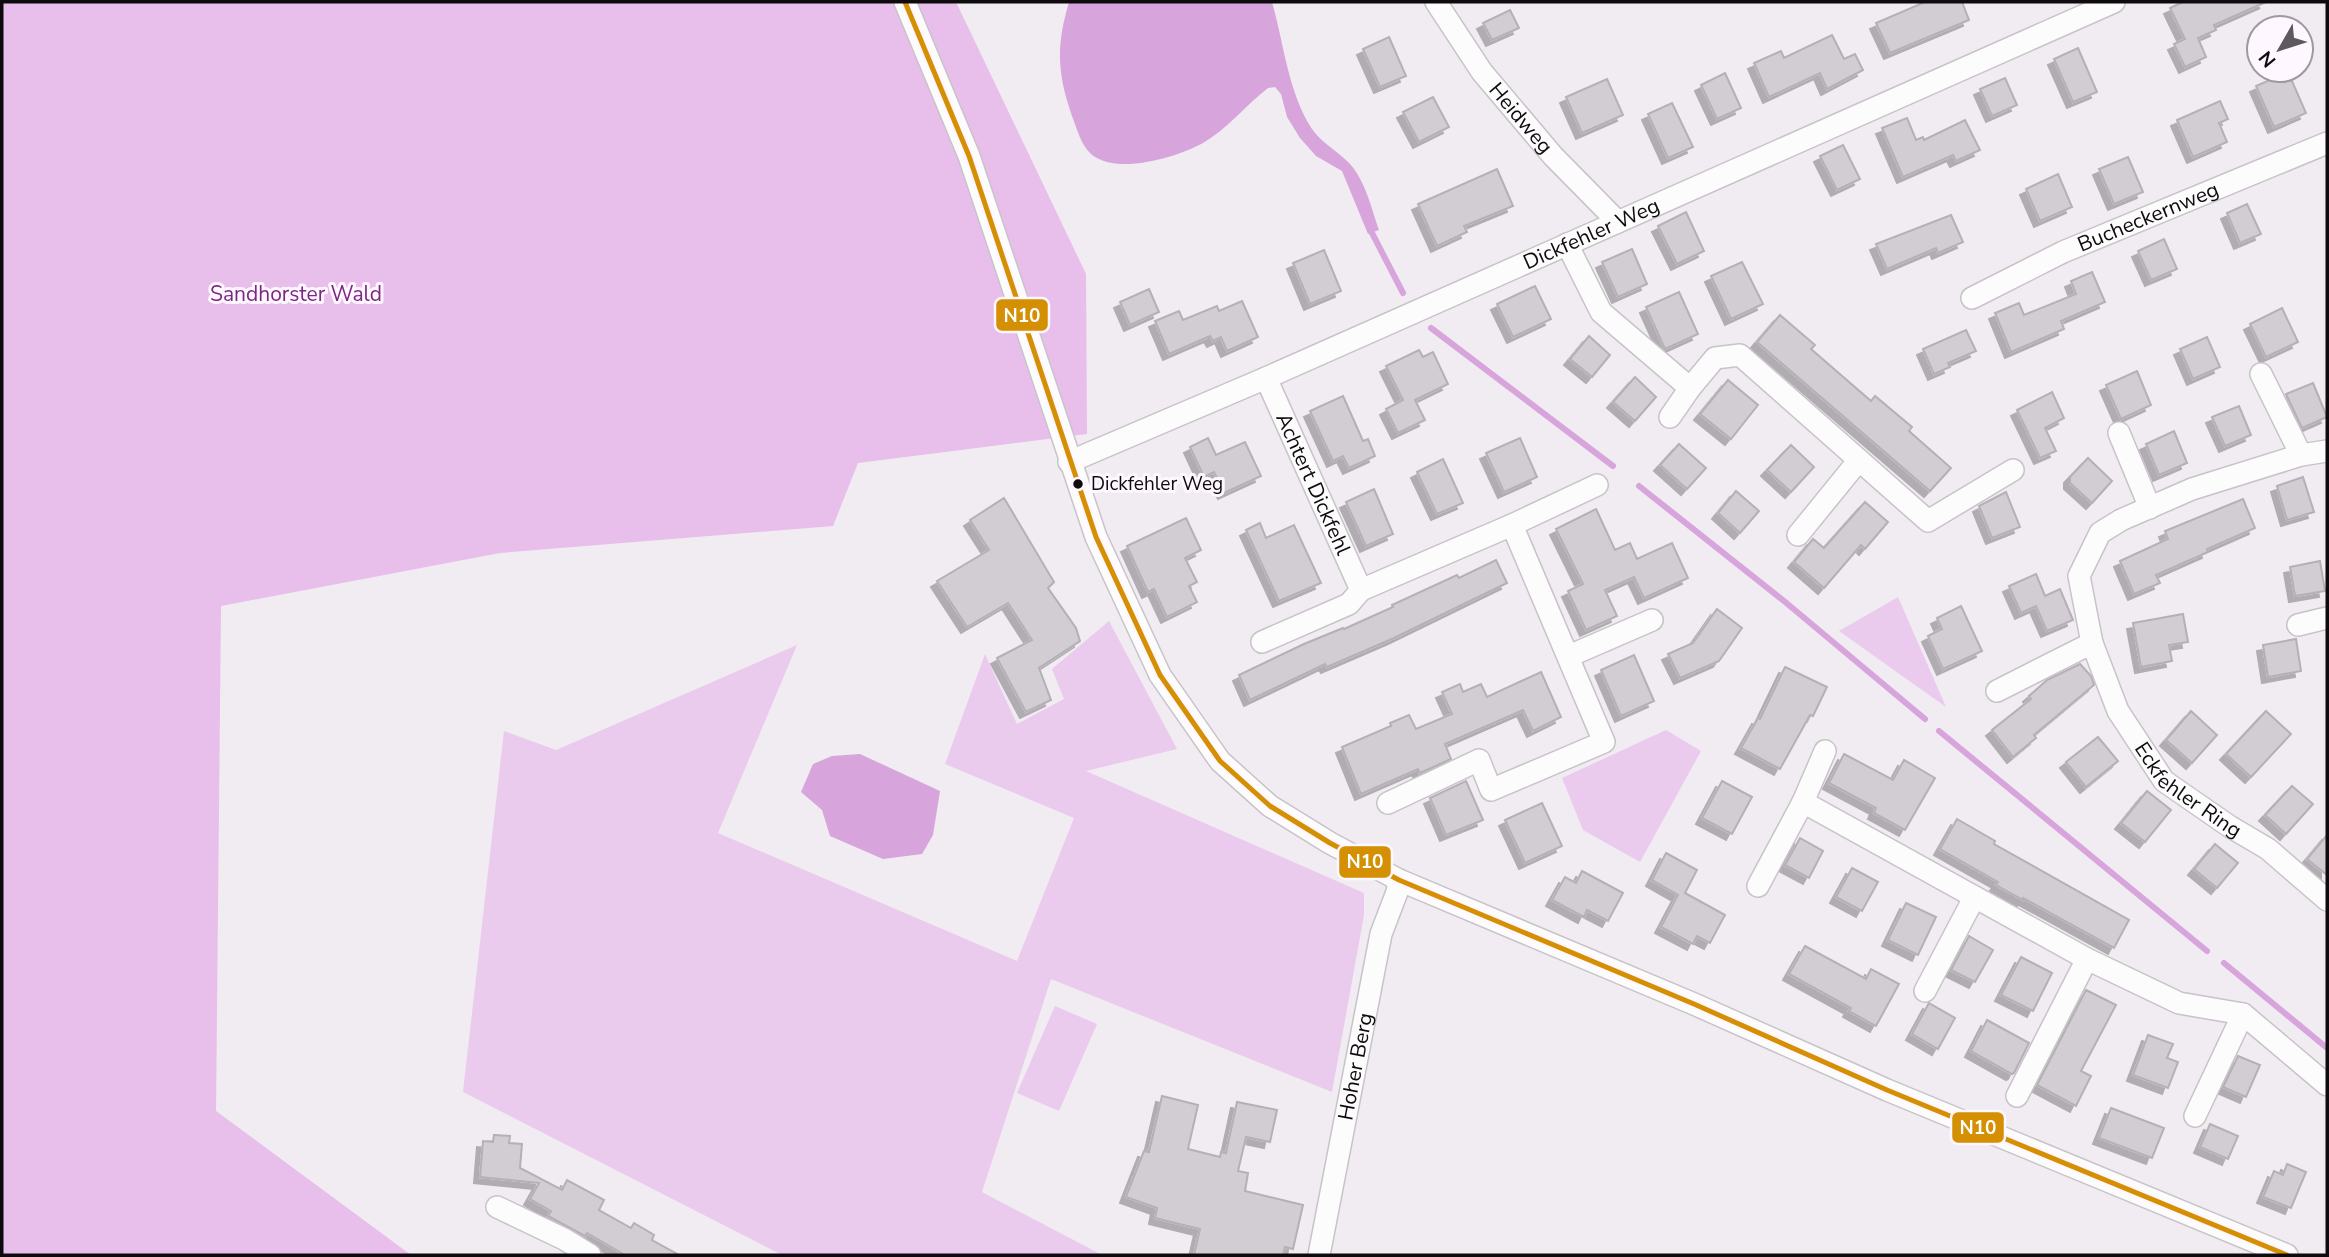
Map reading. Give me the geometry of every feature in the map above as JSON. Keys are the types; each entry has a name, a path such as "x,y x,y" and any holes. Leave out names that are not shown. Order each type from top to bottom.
{"street":[{"path":"905,2 969,156 1096,537 1160,675 1220,761 1270,806 1330,843 1399,880 1694,1004 1886,1090 2287,1255"},
{"name":"Heidweg","path":"1436,2 1482,72 1553,156 1618,222"},
{"name":"Dickfehler Weg","path":"1069,461 1266,379 2114,2"},
{"name":"Bucheckernweg","path":"1972,298 2063,252 2327,143"},
{"path":"1567,244 1601,313 1690,388"},
{"path":"1670,417 1715,358 1740,355 1928,521 2012,470"},
{"path":"2261,374 2301,455"},
{"name":"Achtert Dickfehl","path":"1266,379 1362,590"},
{"path":"2119,433 2150,508"},
{"name":"Eckfehler Ring","path":"2327,451 2301,455 2192,489 2100,533 2079,576 2092,643 2118,711 2164,781 2268,849 2327,900"},
{"path":"1798,535 1859,460"},
{"path":"1262,642 1349,604 1362,590 1597,485"},
{"path":"1388,803 1479,760 1491,790 1604,741 1512,525"},
{"path":"2298,625 2327,618"},
{"path":"1569,656 1652,620"},
{"path":"1997,691 2092,643"},
{"path":"1758,886 1803,802 1825,751"},
{"path":"1803,802 2087,959 2179,1003 2243,1014 2327,1085"},
{"name":"Hoher Berg","path":"1319,1255 1381,934 1399,880"},
{"path":"1925,991 1974,898"},
{"path":"2017,1096 2087,959"},
{"path":"2194,1116 2243,1014"},
{"path":"497,1207 564,1238 590,1255"}],"shaded area":[{"path":"1069,2 1272,2 1292,84 1304,115 1316,134 1354,169 1367,194 1379,230 1368,234 1342,171 1316,156 1300,138 1287,117 1281,94 1275,87 1268,88 1212,137 1178,154 1147,162 1116,164 1091,154 1078,131 1067,101 1061,73 1060,46"},
{"path":"1898,597 1946,707 1839,631"},
{"path":"1109,621 1177,749 1086,771 1364,893 1364,915 1332,1092 1051,979 982,1192 1102,1255 782,1255 463,1092 504,731 556,750 797,645 718,833 1017,961 1074,818 945,764 985,654 1017,724 1064,699 1052,669"},
{"path":"1666,730 1701,751 1640,862 1583,830 1562,778"},
{"path":"860,754 940,791 933,835 922,854 883,859 830,836 822,810 801,792 813,764 832,756"},
{"path":"1055,1006 1097,1024 1059,1111 1017,1093"}],"green space":[{"name":"Sandhorster Wald","path":"2,2 956,2 1086,274 1087,434 858,463 833,526 500,553 221,606 216,1111 411,1255 2,1255"}],"building":[{"path":"1925,2 1962,2 1969,20 1890,53 1876,23"},
{"path":"2183,2 2266,2 2214,25 2216,30 2198,38 2206,57 2185,67 2174,44 2185,39 2170,8"},
{"path":"1510,10 1519,28 1492,40 1483,23"},
{"path":"1832,35 1844,59 1855,54 1863,70 1827,89 1820,73 1769,97 1754,63 1781,51 1784,58"},
{"path":"1389,37 1406,76 1380,87 1363,49"},
{"path":"2078,48 2097,92 2073,102 2054,59"},
{"path":"1725,73 1741,108 1717,119 1701,85"},
{"path":"2005,78 2017,105 1992,116 1980,89"},
{"path":"1607,79 1623,115 1582,133 1566,97"},
{"path":"2293,84 2306,113 2274,127 2256,86"},
{"path":"1433,97 1449,127 1419,142 1403,112"},
{"path":"2220,101 2228,119 2219,123 2227,142 2193,157 2177,120"},
{"path":"1672,103 1693,147 1668,158 1648,114"},
{"path":"1907,118 1916,140 1923,137 1924,140 1965,120 1980,150 1956,161 1953,155 1903,177 1882,128"},
{"path":"1843,145 1860,179 1837,190 1820,156"},
{"path":"2128,157 2143,192 2114,204 2099,169"},
{"path":"1497,169 1513,206 1464,226 1467,232 1437,246 1418,204"},
{"path":"2058,174 2072,207 2040,221 2026,189"},
{"path":"2247,204 2261,234 2240,243 2227,213"},
{"path":"1686,212 1704,251 1677,264 1658,226"},
{"path":"1951,215 1963,242 1938,253 1936,248 1887,269 1876,244"},
{"path":"2164,239 2177,269 2151,280 2138,251"},
{"path":"1632,249 1647,284 1618,297 1602,262"},
{"path":"1324,250 1341,291 1310,304 1293,263"},
{"path":"1742,262 1763,304 1731,319 1711,276"},
{"path":"2092,272 2105,302 2061,321 2064,329 2011,352 1995,313 2019,303 2024,315 2076,294 2071,281"},
{"path":"1535,286 1551,319 1513,337 1497,304"},
{"path":"1149,289 1159,312 1130,325 1120,302"},
{"path":"1679,292 1698,334 1665,349 1646,307"},
{"path":"1242,301 1258,337 1227,351 1221,337 1213,341 1210,336 1169,354 1155,321 1179,311 1183,320 1217,306 1219,311"},
{"path":"2282,308 2298,342 2266,357 2250,324"},
{"path":"1780,315 1815,345 1811,349 1871,401 1875,396 1912,427 1909,431 1951,468 1930,491 1757,342"},
{"path":"1966,330 1976,351 1948,363 1950,367 1934,374 1923,349"},
{"path":"1589,336 1610,355 1592,377 1570,359"},
{"path":"2207,337 2220,367 2193,379 2180,349"},
{"path":"1419,350 1423,357 1433,352 1448,384 1415,400 1425,420 1398,433 1386,409 1403,400 1386,366"},
{"path":"2137,371 2151,405 2121,419 2106,385"},
{"path":"1635,377 1656,397 1635,421 1613,402"},
{"path":"1728,380 1758,405 1731,439 1700,414"},
{"path":"2313,383 2327,417 2302,428 2286,394"},
{"path":"2052,392 2064,418 2045,428 2056,451 2040,458 2017,410"},
{"path":"1343,396 1363,441 1368,439 1375,456 1349,468 1343,456 1333,461 1310,411"},
{"path":"2239,406 2251,435 2225,446 2212,417"},
{"path":"2174,431 2187,463 2159,475 2146,444"},
{"path":"1208,438 1216,455 1245,442 1261,476 1224,493 1214,472 1204,477 1190,447"},
{"path":"1520,438 1537,477 1504,492 1486,453"},
{"path":"1679,444 1706,468 1687,489 1660,465"},
{"path":"1791,445 1814,467 1791,492 1767,470"},
{"path":"2088,458 2112,481 2092,503 2070,483 2070,477"},
{"path":"1443,459 1463,503 1437,514 1417,472"},
{"path":"2303,477 2314,512 2287,520 2277,486"},
{"path":"1374,489 1393,534 1366,546 1346,502"},
{"path":"1736,491 1759,511 1740,533 1718,513"},
{"path":"2006,492 2020,527 1992,538 1979,506"},
{"path":"1004,498 1054,582 1048,588 1076,628 1080,641 1039,668 1051,700 1026,712 997,658 1032,640 1008,603 967,627 937,581 989,550 970,520"},
{"path":"2243,499 2255,528 2156,575 2160,583 2134,594 2120,561 2168,539 2165,531"},
{"path":"1865,502 1888,522 1865,549 1861,545 1824,588 1794,562 1813,539 1824,548"},
{"path":"1596,509 1615,550 1630,543 1637,559 1672,543 1688,578 1644,598 1634,577 1605,590 1617,616 1586,630 1568,591 1583,584 1556,529"},
{"path":"1186,518 1201,550 1185,558 1197,582 1189,586 1197,602 1167,617 1154,589 1148,592 1127,546"},
{"path":"1260,523 1266,538 1294,525 1321,583 1279,601 1246,530"},
{"path":"1496,560 1507,583 1394,638 1327,667 1325,664 1250,700 1239,675 1304,644 1393,607 1392,605 1457,575 1459,578"},
{"path":"2320,561 2325,591 2295,596 2290,567"},
{"path":"2036,574 2045,596 2060,589 2073,620 2047,631 2036,606 2021,613 2009,586"},
{"path":"1961,606 1982,651 1943,669 1928,636 1942,629 1937,618"},
{"path":"1717,609 1742,628 1719,661 1680,678 1668,654 1693,643"},
{"path":"2183,614 2188,642 2169,645 2172,661 2141,667 2133,623"},
{"path":"2296,639 2301,671 2268,677 2263,645"},
{"path":"1634,655 1654,701 1621,716 1601,670"},
{"path":"2080,664 2091,676 2094,685 2034,735 2036,738 2013,757 1992,730 2031,699 2029,696 2047,680"},
{"path":"1785,667 1827,687 1813,716 1810,715 1780,769 1741,748 1758,718 1760,719"},
{"path":"1541,672 1561,717 1533,731 1523,710 1445,744 1451,759 1420,773 1418,769 1361,794 1342,747 1391,726 1390,723 1409,715 1416,729 1452,714 1442,692 1460,684 1463,692 1481,684 1487,697"},
{"path":"2191,711 2217,735 2192,763 2166,740"},
{"path":"2266,711 2291,734 2251,777 2226,754"},
{"path":"2098,737 2118,761 2086,787 2066,762"},
{"path":"1844,754 1893,780 1904,760 1935,778 1905,830 1874,813 1876,808 1829,783"},
{"path":"1466,781 1483,820 1446,835 1430,798"},
{"path":"1722,781 1752,797 1732,834 1702,818"},
{"path":"2292,786 2313,804 2286,834 2265,815"},
{"path":"2147,791 2171,810 2145,842 2121,823"},
{"path":"1542,803 1562,846 1525,863 1505,820"},
{"path":"1957,819 1995,841 1994,844 2129,920 2114,948 1996,885 1998,882 1940,849"},
{"path":"2327,835 2327,875 2307,859"},
{"path":"1800,838 1823,851 1809,878 1785,865"},
{"path":"2215,844 2238,863 2217,888 2194,869"},
{"path":"1666,853 1697,870 1685,893 1725,915 1710,943 1697,936 1693,944 1661,927 1678,895 1652,880"},
{"path":"1852,868 1878,882 1862,911 1836,897"},
{"path":"1582,871 1623,893 1608,921 1587,910 1584,917 1552,900 1565,877 1576,883"},
{"path":"1906,903 1936,917 1918,955 1888,940"},
{"path":"1969,936 1993,950 1975,982 1951,970"},
{"path":"1805,946 1866,979 1871,969 1899,984 1876,1026 1849,1011 1851,1008 1789,974"},
{"path":"2021,957 2052,973 2033,1011 2001,995"},
{"path":"2086,990 2116,1005 2081,1071 2091,1076 2076,1106 2037,1085"},
{"path":"1929,1003 1955,1018 1938,1049 1912,1034"},
{"path":"1987,1020 2029,1043 2012,1074 1971,1051"},
{"path":"2148,1035 2173,1044 2167,1058 2178,1062 2168,1088 2133,1075"},
{"path":"2238,1056 2260,1065 2246,1097 2223,1087"},
{"path":"1162,1096 1198,1105 1188,1149 1220,1157 1221,1152 1226,1153 1237,1102 1277,1110 1270,1142 1246,1137 1238,1171 1248,1173 1245,1191 1303,1205 1293,1249 1285,1247 1283,1255 1194,1255 1200,1229 1155,1218 1157,1208 1126,1197 1144,1151 1149,1152"},
{"path":"2111,1108 2164,1128 2152,1158 2099,1138"},
{"path":"2210,1124 2238,1136 2228,1159 2200,1147"},
{"path":"494,1135 510,1136 509,1143 522,1144 520,1168 562,1190 567,1180 604,1200 599,1210 631,1228 634,1223 654,1235 652,1240 679,1255 625,1255 587,1233 585,1236 548,1216 551,1211 530,1199 539,1183 480,1177 483,1141 493,1142"},
{"path":"2287,1164 2306,1172 2291,1208 2263,1197 2274,1171 2283,1175"}],"waterway":[{"path":"1372,233 1403,293"},
{"path":"1431,328 1613,466"},
{"path":"1639,486 1784,601 1925,719"},
{"path":"1939,731 2207,951"},
{"path":"2224,963 2327,1048"}],"transit line":[{"name":"N10","path":"905,2 969,156 1096,537 1160,675 1220,761 1270,806 1330,843 1399,880 1694,1004 1887,1090 2287,1255"}],"place":[{"name":"Dickfehler Weg","path":"1078,484"}]}
